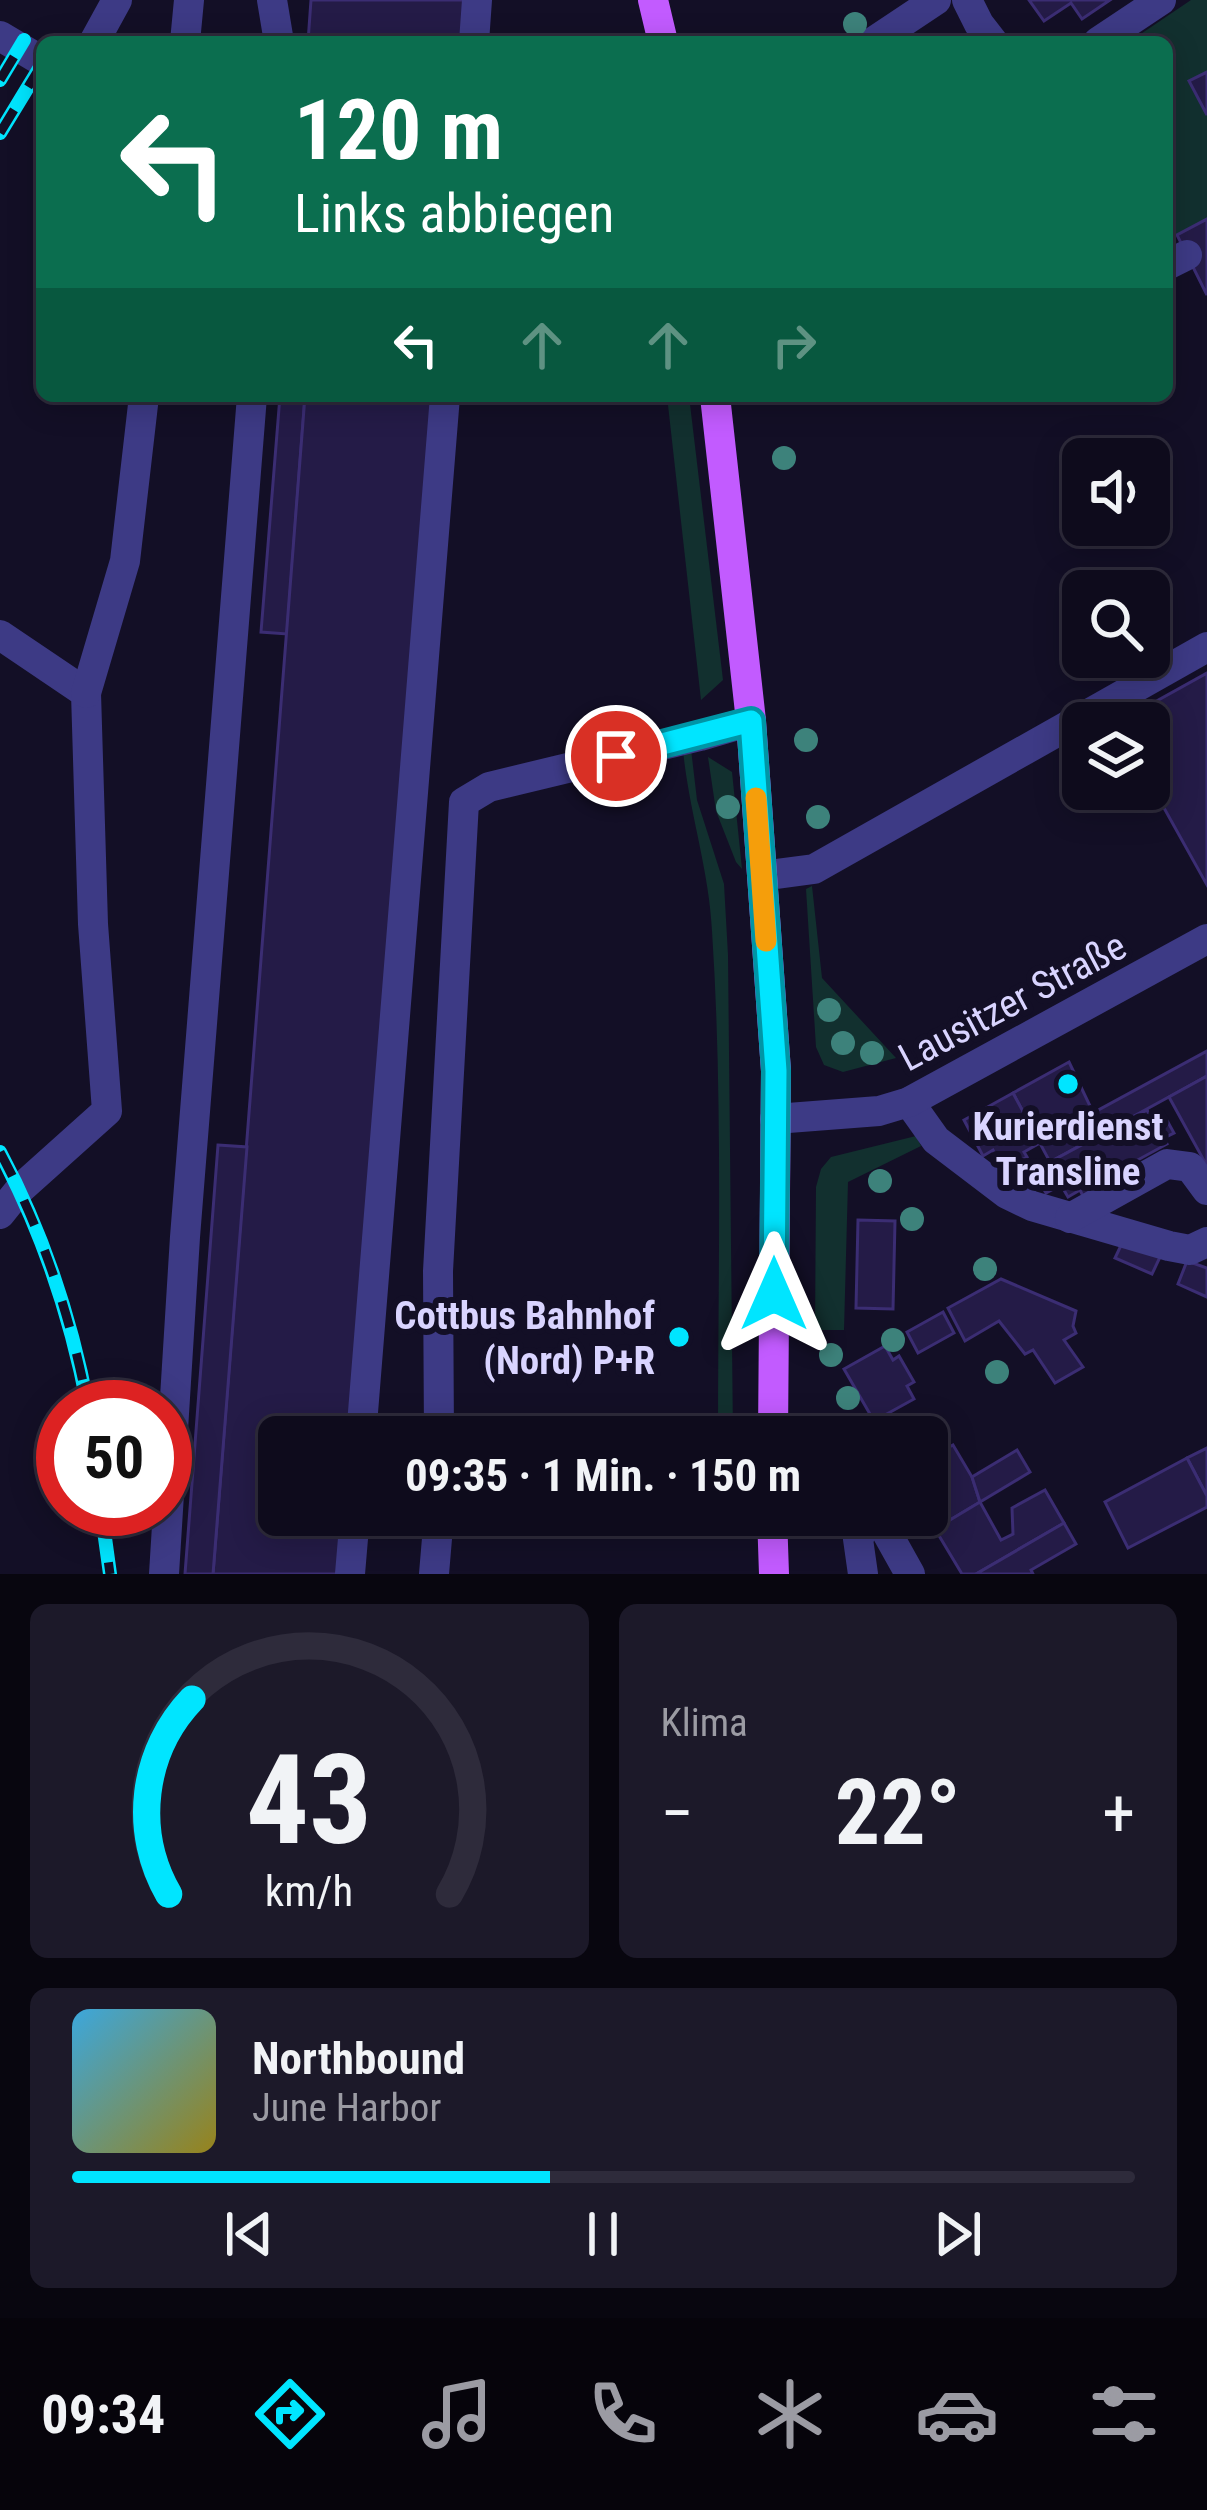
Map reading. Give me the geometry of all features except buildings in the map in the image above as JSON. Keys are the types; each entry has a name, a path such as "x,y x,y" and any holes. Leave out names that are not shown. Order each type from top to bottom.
{"main road":[{"path":"653,0 661,36"},
{"path":"716,402 751,721 776,1071 773,1416"},
{"path":"773,1536 774,1574"}],"street":[{"path":"97,36 118,0"},
{"path":"186,36 189,0"},
{"path":"272,0 278,36"},
{"path":"474,36 477,0"},
{"path":"882,36 936,0"},
{"path":"967,0 988,36"},
{"path":"1107,36 1161,0"},
{"path":"0,36 36,57"},
{"path":"0,1211 107,1111 92,924 86,693 125,561 143,402"},
{"path":"164,1574 184,1238 252,402"},
{"path":"363,1416 445,402"},
{"path":"0,635 86,693"},
{"path":"761,876 814,869 1207,647"},
{"path":"439,1416 438,1271 464,802 489,787 751,721"},
{"name":"Lausitzer Straße","path":"776,1119 879,1111 908,1102 1207,939"},
{"path":"908,1102 936,1140 1006,1194 1032,1207 1190,1250 1207,1242"},
{"path":"1070,1218 1167,1164 1190,1167 1207,1190"},
{"path":"350,1574 353,1536"},
{"path":"434,1574 437,1536"},
{"path":"861,1536 863,1574"},
{"path":"887,1536 910,1574"}],"green space":[{"path":"1191,0 1207,0 1207,72 1190,81 1207,115 1207,219 1173,237 1173,36 1138,36"},
{"path":"668,402 690,402 723,680 701,700"},
{"path":"691,749 697,800 724,884 733,1416 718,1416 718,1057 710,908 683,750"},
{"path":"708,757 732,772 742,869 716,811"},
{"path":"812,886 822,978 896,1058 843,1072 824,1065 816,1047 806,889"},
{"path":"916,1136 921,1146 848,1182 844,1330 815,1330 816,1187 821,1169 831,1157"}],"railway":[{"path":"0,80 24,40"},
{"path":"0,133 36,74"},
{"path":"0,1152 54,1276 82,1380"},
{"path":"105,1536 110,1574"}],"slow traffic":[{"path":"756,798 766,941"}],"place":[{"name":"Kurierdienst Transline","path":"1068,1084"},
{"name":"Cottbus Bahnhof (Nord) P+R","path":"679,1337"}],"route":[{"path":"616,756 751,721 776,1071 774,1294"}]}
